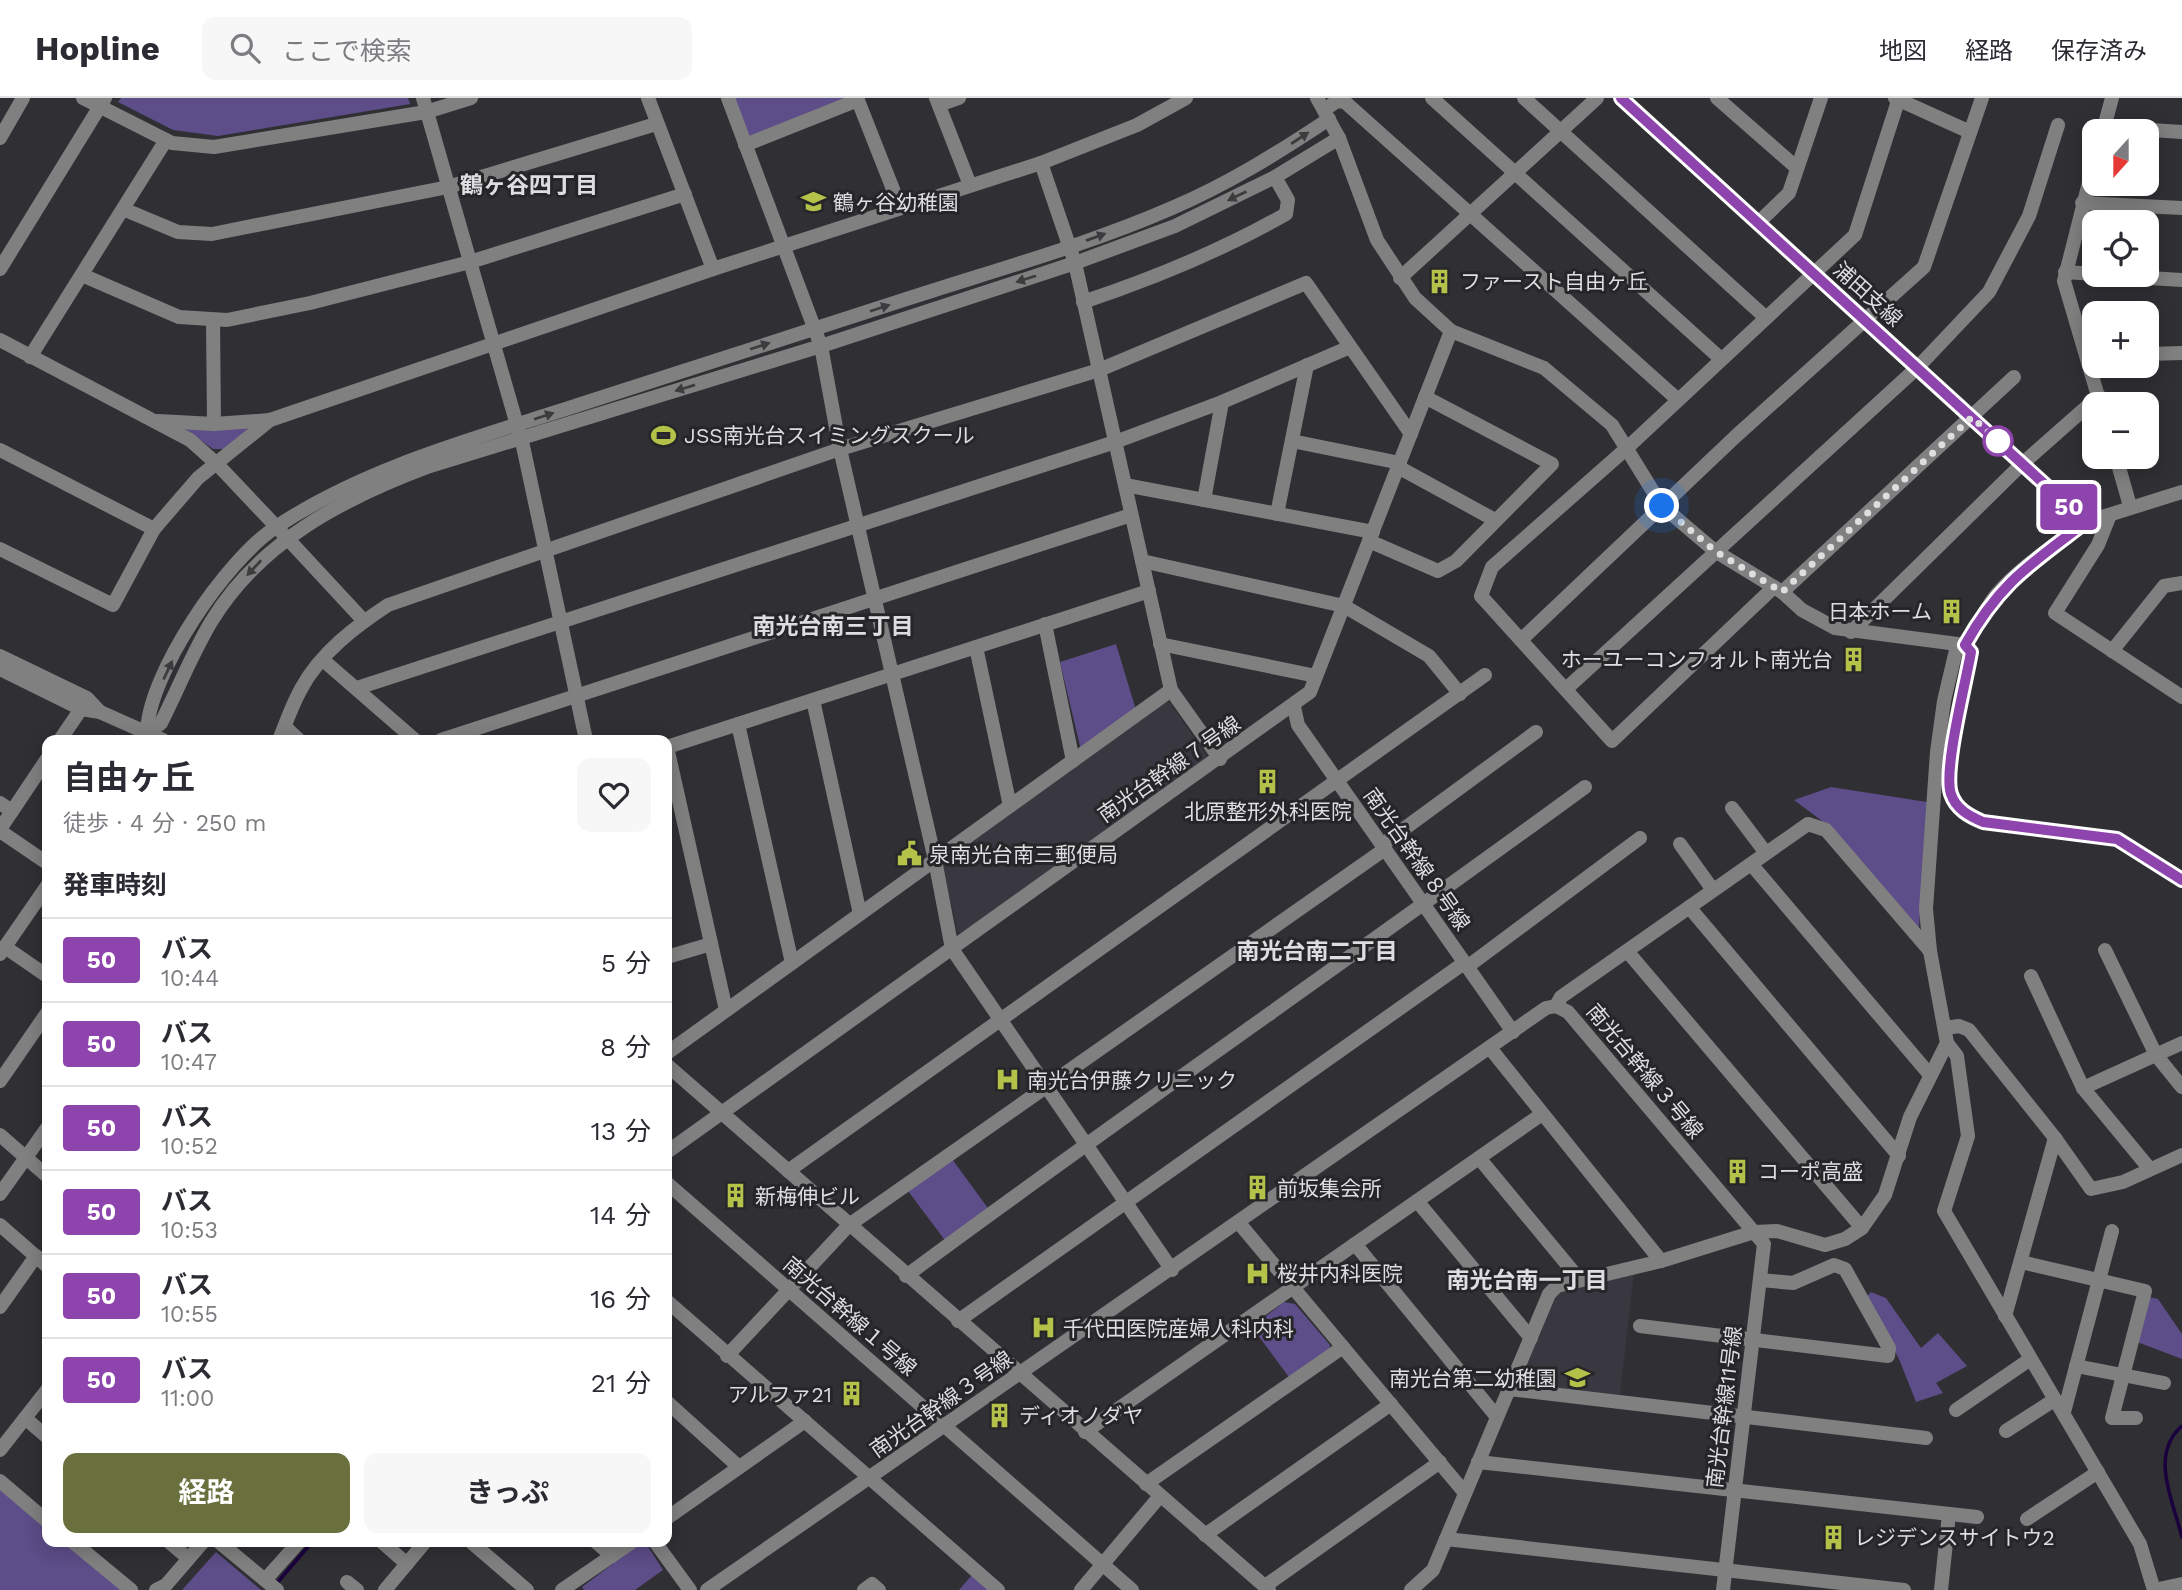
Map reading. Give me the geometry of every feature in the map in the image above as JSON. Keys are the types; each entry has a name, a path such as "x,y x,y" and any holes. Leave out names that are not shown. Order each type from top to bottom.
{"street":[{"path":"0,138 23,98"},
{"path":"83,98 102,102 166,140 214,146 471,98"},
{"path":"648,98 713,269"},
{"path":"728,98 821,346 841,449 935,860 952,949 1172,1270"},
{"path":"959,98 937,101 970,185"},
{"path":"158,421 214,424 270,420 713,269 1041,163 1137,125 1186,98"},
{"path":"1432,98 1721,359"},
{"path":"1524,98 1765,317"},
{"path":"1400,278 1597,98"},
{"name":"浦田支線","path":"1621,98 2086,522"},
{"path":"1717,98 1797,169"},
{"path":"1521,640 1662,506 1924,267 1982,98"},
{"path":"2106,119 2112,98"},
{"path":"745,145 858,99 900,207"},
{"path":"1970,132 1898,99 1855,235 1627,448 1492,567 1481,596 1612,741 2014,377"},
{"path":"148,735 161,723 218,612 259,562 320,515 378,485 518,432 815,329 1070,246 1172,208 1245,173 1323,109 1338,101 1345,102 1677,400"},
{"path":"1759,222 1788,192 1815,101"},
{"path":"0,269 102,102"},
{"path":"425,105 518,432 585,735"},
{"path":"1323,109 1339,138 1377,240 1415,298 1451,331 1545,368 1612,425 1662,506 1715,551 1778,590 1802,610 1835,628 1851,632 1965,645 1971,652 1949,780 1958,807 1969,817 1983,822 2117,839 2182,880"},
{"path":"123,209 178,232 212,234 448,187 656,124"},
{"path":"1566,689 1918,367 1989,292 2029,216 2057,125"},
{"path":"2160,131 2182,132"},
{"path":"146,735 147,714 205,600 229,569 276,527 375,475 821,346 1074,263 1175,226 1275,177 1339,138"},
{"path":"30,357 166,140"},
{"path":"1041,163 1070,246 1171,690 1220,759"},
{"path":"1083,302 1151,279 1223,249 1286,214 1288,200 1275,177"},
{"path":"82,275 178,317 227,320 310,303 470,262 685,194"},
{"path":"2082,331 2064,281 2084,196"},
{"path":"2082,203 2182,208"},
{"path":"2065,272 2082,273"},
{"path":"2159,279 2182,281"},
{"path":"282,734 302,687 323,660 364,621 414,593 841,449 1099,370 1306,283 1411,434"},
{"path":"213,320 214,424"},
{"name":"南光台幹線７号線","path":"672,1148 1294,707 1310,692 1451,331"},
{"path":"0,340 190,440 217,464 364,621"},
{"path":"357,688 1115,442 1222,402 1350,347"},
{"path":"2159,354 2182,353"},
{"path":"1277,514 1307,365"},
{"path":"1125,485 1277,514 1371,536 1437,571 1456,561 1552,464 1426,397"},
{"path":"1204,500 1222,402"},
{"path":"1851,632 2022,464 2082,415"},
{"path":"0,549 113,605 154,529 198,478 270,420"},
{"path":"1292,441 1399,465 1495,520"},
{"path":"0,450 154,529"},
{"path":"2119,469 2130,506"},
{"path":"2182,492 2130,506 2086,522 2016,574 1996,596 1965,645 1956,650 1944,701 1937,752 1926,909 1930,951 1946,1036 1957,1056 1968,1136 1944,1211 2029,1360 2064,1412 2140,1544 2154,1590 2182,1584"},
{"path":"456,735 1132,515"},
{"path":"2110,515 2098,545 2055,613 2179,689"},
{"path":"1142,562 1344,606 1429,656 1460,694"},
{"path":"2112,650 2164,586 2182,583"},
{"path":"672,745 1149,591"},
{"path":"1045,624 1073,761"},
{"path":"1160,644 1316,676"},
{"path":"976,647 1010,806"},
{"path":"0,656 87,698 100,712 142,735"},
{"path":"323,660 409,735"},
{"path":"0,669 81,709 100,712"},
{"path":"788,1171 1485,675"},
{"path":"672,1049 1171,690"},
{"path":"813,700 860,914"},
{"name":"南光台幹線８号線","path":"1294,707 1298,725 1513,1032"},
{"path":"63,735 81,709"},
{"path":"738,724 792,963"},
{"path":"727,1356 849,1225 1383,847 1536,732"},
{"path":"42,765 6,807 0,830 42,859"},
{"path":"672,769 726,1010"},
{"path":"906,1276 1085,1144 1424,905 1585,787"},
{"path":"1732,808 1766,853"},
{"path":"1556,1006 1561,997 1808,824 1826,830 1930,951"},
{"path":"958,1321 1124,1201 1466,965 1640,838"},
{"path":"1680,845 1713,890"},
{"path":"1751,864 1930,1075"},
{"path":"42,893 3,950 42,973"},
{"path":"1689,907 1899,1156"},
{"path":"672,956 711,944"},
{"path":"2105,950 2156,1055 2182,1087"},
{"path":"1626,951 1862,1228"},
{"path":"2031,976 2083,1087 2149,1168"},
{"name":"南光台幹線３号線","path":"707,1590 1546,1009 1556,1006 1568,1012 1754,1233"},
{"path":"0,1082 42,1020"},
{"path":"1411,1590 1433,1570 1549,1294 1557,1286 1661,1261 1754,1233 1777,1231 1825,1245 1845,1239 1862,1228 1885,1195 1910,1117 1946,1036 1959,1026 1969,1030 2055,1138 2091,1189 2123,1182 2182,1155"},
{"path":"2083,1087 2182,1043"},
{"path":"1490,1048 1661,1261"},
{"path":"672,1069 1267,1588 1440,1462"},
{"path":"1085,1432 1542,1114"},
{"path":"0,1135 42,1172"},
{"path":"0,1194 42,1135"},
{"path":"2005,1316 2055,1138"},
{"path":"1479,1157 1580,1280"},
{"name":"南光台幹線１号線","path":"672,1187 1132,1590"},
{"path":"1417,1201 1531,1338"},
{"path":"1239,1223 1465,1493"},
{"path":"0,1225 42,1261"},
{"path":"2064,1412 2112,1231"},
{"name":"南光台幹線11号線","path":"1723,1590 1764,1244 1754,1233"},
{"path":"1355,1244 1497,1417"},
{"path":"0,1307 36,1256"},
{"path":"2021,1262 2145,1291 2112,1418 2136,1418"},
{"path":"1640,1326 1888,1356 1889,1348 1845,1269 1834,1265 1793,1283 1760,1280"},
{"path":"672,1306 998,1590"},
{"path":"1146,1484 1343,1347"},
{"path":"1956,1410 2029,1360"},
{"path":"2076,1366 2164,1383"},
{"path":"1509,1389 1926,1438"},
{"path":"0,1450 42,1396"},
{"path":"2006,1431 2054,1399"},
{"path":"1205,1535 1391,1404"},
{"path":"672,1407 739,1467"},
{"path":"25,1418 42,1433"},
{"path":"672,1509 805,1421"},
{"path":"1478,1462 1977,1517"},
{"path":"2027,1520 2098,1472"},
{"path":"0,1481 42,1517"},
{"path":"1081,1590 1160,1496"},
{"path":"1941,1590 1949,1514"},
{"path":"1446,1539 1904,1590"},
{"path":"79,1547 131,1590"},
{"path":"175,1547 188,1558"},
{"path":"156,1590 166,1585 198,1547"},
{"path":"225,1547 272,1586 296,1547"},
{"path":"388,1547 407,1563"},
{"path":"389,1588 421,1547"},
{"path":"477,1547 527,1590"},
{"path":"602,1547 612,1556"},
{"path":"562,1590 625,1547"},
{"path":"659,1547 690,1590"},
{"path":"864,1590 872,1584 879,1590"}],"shaded area":[{"path":"121,98 408,98 410,104 218,136 173,130 118,102"},
{"path":"733,98 843,98 845,101 747,139"},
{"path":"253,424 225,449 213,449 185,429 184,425"},
{"path":"1116,644 1136,710 1081,750 1060,662"},
{"path":"1164,701 1170,703 1207,756 1206,761 963,934 958,932 941,863"},
{"path":"1831,787 1927,802 1919,928 1830,827 1794,800"},
{"path":"952,1159 990,1211 947,1243 908,1191"},
{"path":"1634,1272 1620,1395 1527,1384 1519,1377 1553,1298 1565,1290"},
{"path":"1871,1292 1886,1298 1921,1348 1938,1333 1967,1366 1936,1383 1943,1393 1916,1402 1899,1359 1865,1298"},
{"path":"2149,1297 2158,1299 2182,1334 2182,1359 2137,1342"},
{"path":"1284,1302 1295,1304 1330,1345 1329,1353 1291,1380 1252,1327"},
{"path":"0,1490 42,1524 42,1547 70,1547 124,1590 0,1590"},
{"path":"635,1547 648,1547 663,1570 635,1590 584,1590 582,1587"},
{"path":"216,1552 261,1590 182,1590"},
{"path":"972,1575 990,1590 959,1590"}],"waterway":[{"path":"2182,1426 2172,1437 2165,1464 2169,1493 2182,1537"},
{"path":"277,1583 308,1547"}],"bus line":[{"name":"50","path":"1621,98 2086,522 2016,574 1996,596 1965,645 1971,652 1949,780 1951,794 1958,807 1969,817 1983,822 2117,839 2130,844 2182,880"}],"place":[{"name":"鶴ヶ谷幼稚園","path":"813,202"},
{"name":"ファースト自由ヶ丘","path":"1440,281"},
{"name":"JSS南光台スイミングスクール","path":"664,435"},
{"name":"日本ホーム","path":"1952,611"},
{"name":"ホーユーコンフォルト南光台","path":"1853,659"},
{"name":"北原整形外科医院","path":"1268,782"},
{"name":"泉南光台南三郵便局","path":"909,854"},
{"name":"南光台伊藤クリニック","path":"1007,1080"},
{"name":"コーポ高盛","path":"1738,1171"},
{"name":"前坂集会所","path":"1257,1188"},
{"name":"新梅伸ビル","path":"735,1196"},
{"name":"桜井内科医院","path":"1257,1273"},
{"name":"千代田医院産婦人科内科","path":"1043,1328"},
{"name":"南光台第二幼稚園","path":"1577,1378"},
{"name":"アルファ21","path":"852,1394"},
{"name":"ディオノダヤ","path":"999,1415"},
{"name":"レジデンスサイトウ2","path":"1834,1537"}],"district":[{"name":"鶴ヶ谷四丁目","path":"529,185"},
{"name":"南光台南三丁目","path":"833,626"},
{"name":"南光台南二丁目","path":"1317,951"},
{"name":"南光台南一丁目","path":"1527,1280"}],"route":[{"path":"1662,506 1715,551 1782,592 1972,417 2005,448 1998,441"}]}
